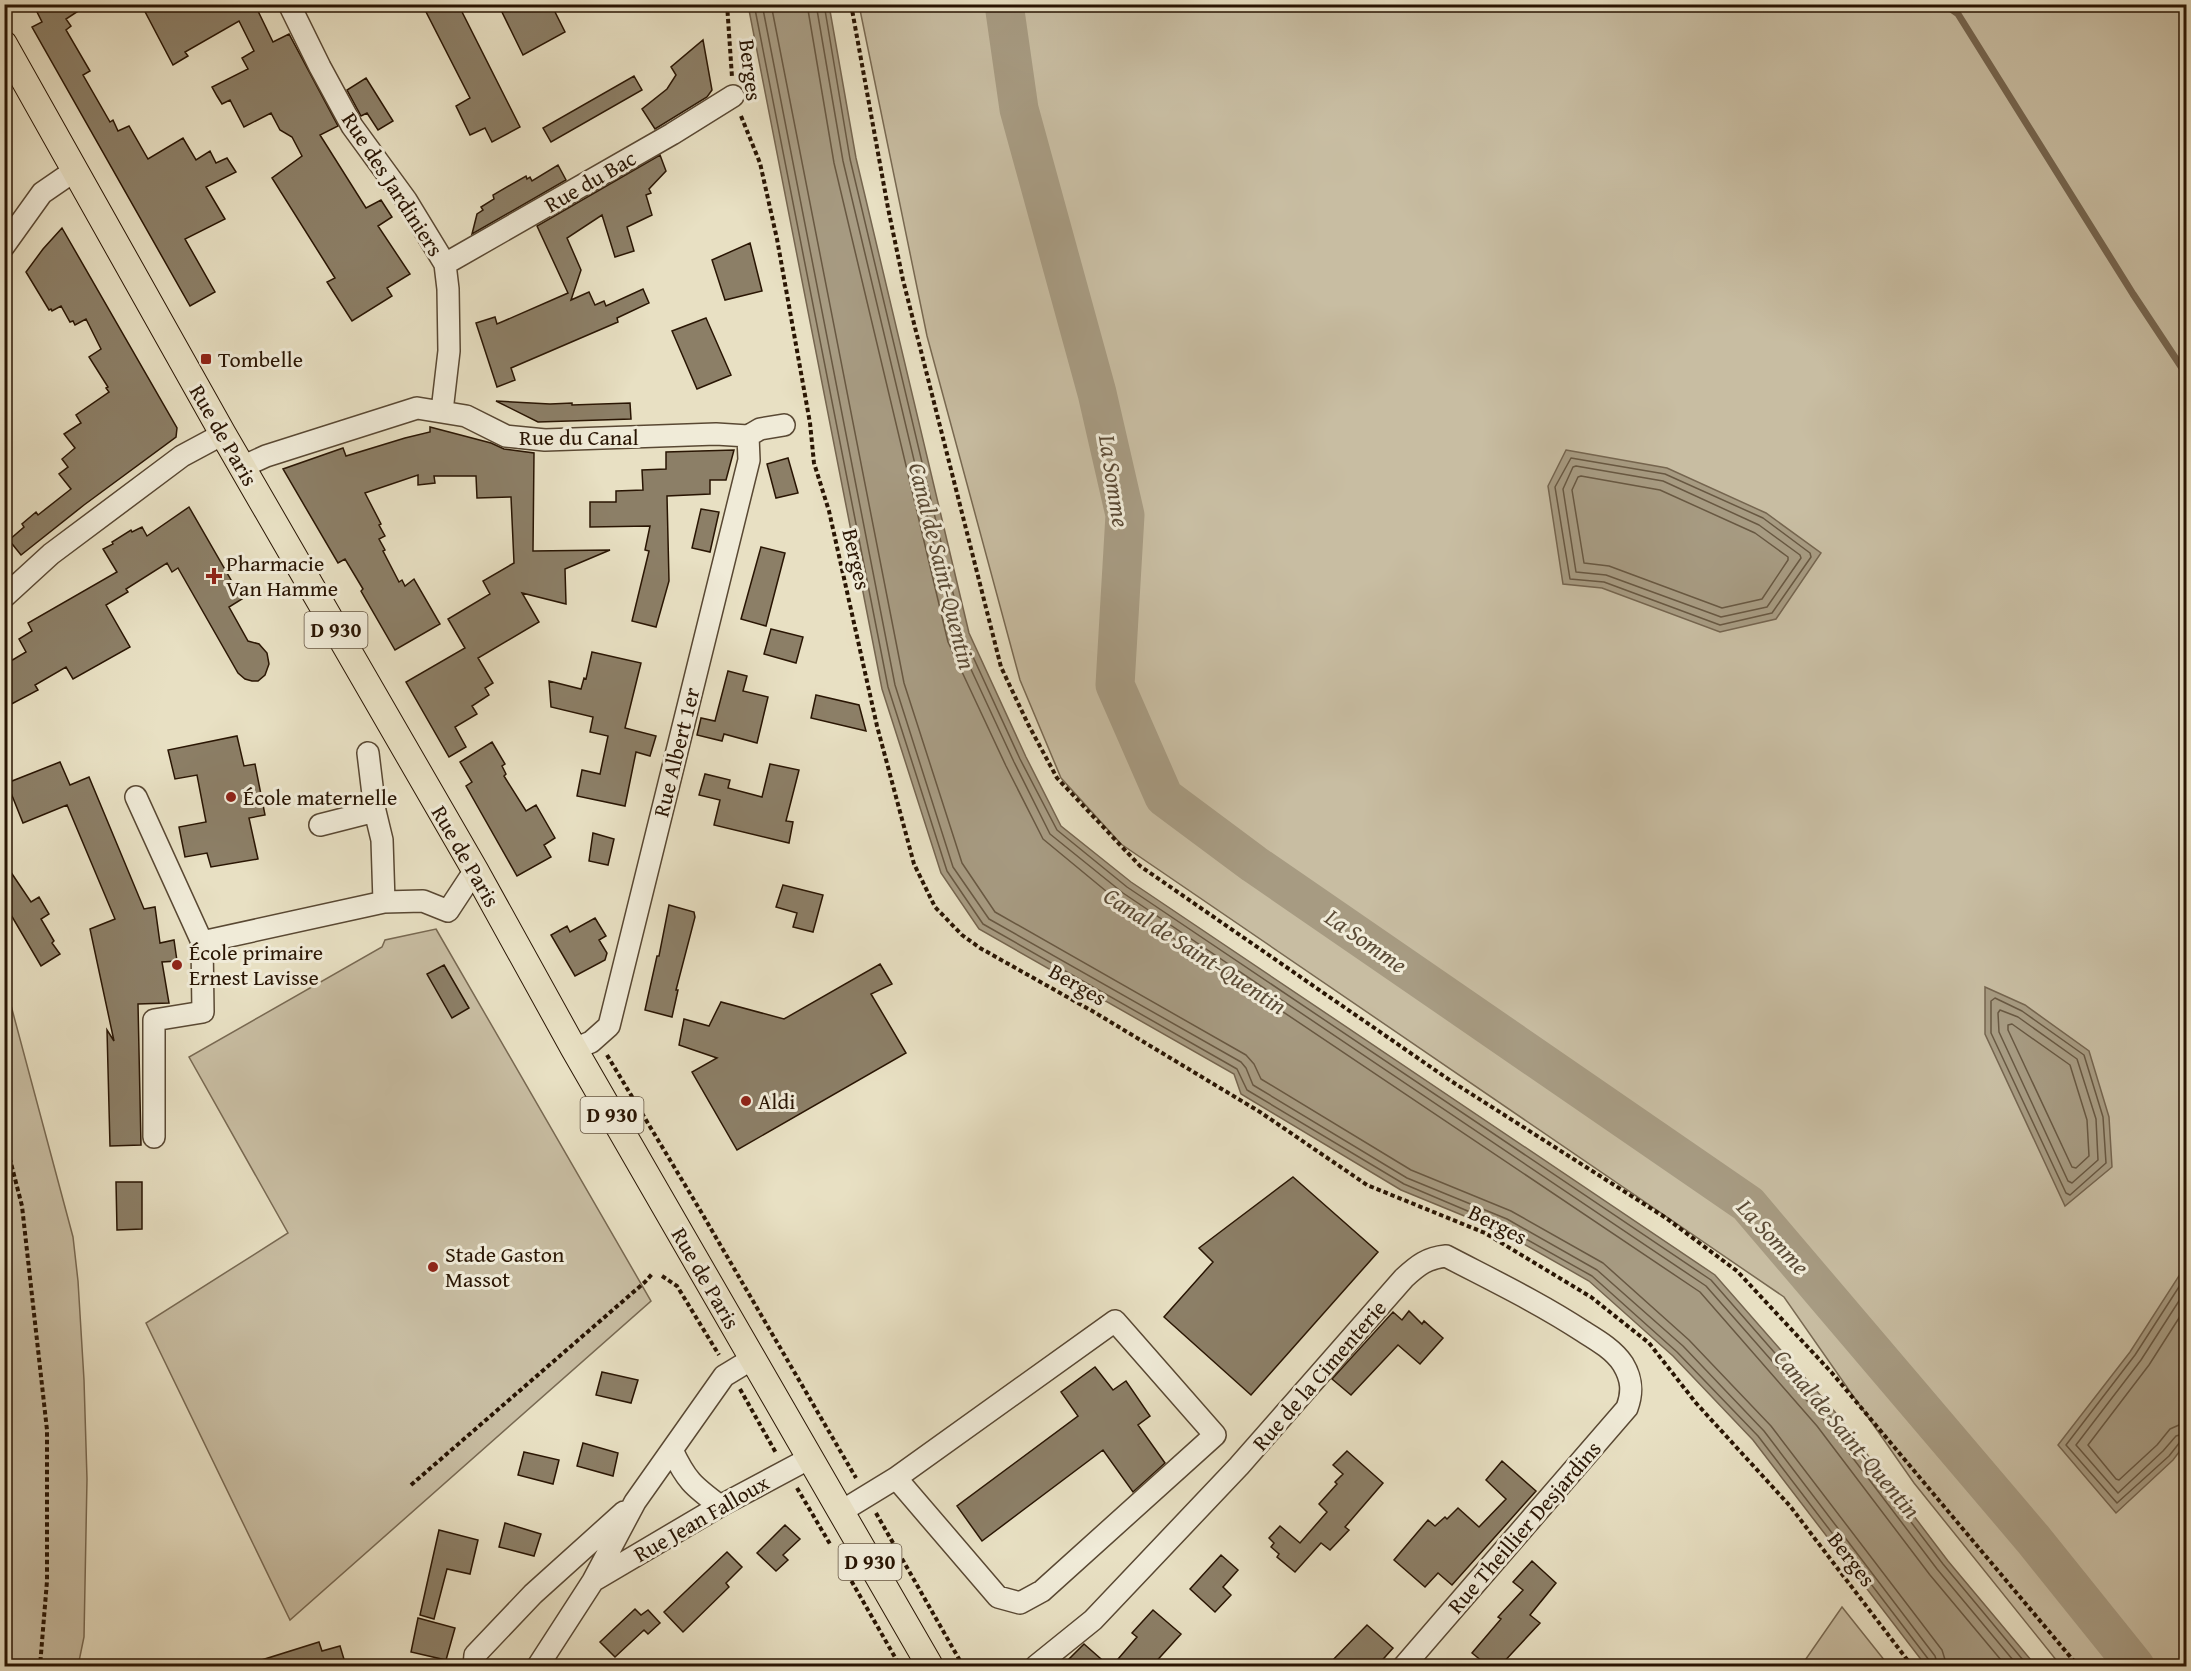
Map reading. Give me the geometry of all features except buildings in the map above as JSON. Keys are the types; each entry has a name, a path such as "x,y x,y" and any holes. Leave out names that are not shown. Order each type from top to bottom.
{"main road":[{"name":"Rue de Paris","path":"4,44 223,434 475,870 574,1049 930,1666"}],"street":[{"name":"Rue des Jardiniers","path":"290,4 352,126 406,200 445,264 448,290 449,351 442,411"},
{"name":"Rue du Bac","path":"445,264 672,134 733,96"},
{"path":"4,246 42,194 74,171"},
{"name":"Rue du Canal","path":"242,467 266,456 417,408 466,416 506,436 545,440 610,440 716,434 748,436 760,429 784,424"},
{"path":"4,597 51,554 182,456 223,434"},
{"name":"Rue Albert 1er","path":"574,1049 591,1042 609,1026 749,460 748,436"},
{"path":"368,753 375,811 382,840 384,902"},
{"path":"136,797 202,942 203,1012 154,1020 154,1137"},
{"path":"320,825 375,811"},
{"path":"202,942 384,902 423,901 448,911 475,870"},
{"name":"Rue de la Cimenterie","path":"1036,1666 1093,1620 1239,1466 1396,1287 1419,1264 1431,1258 1446,1256 1556,1313 1602,1344 1622,1363 1631,1382"},
{"path":"842,1511 896,1478 1115,1321 1215,1435 1042,1591 1020,1603 998,1597 896,1478"},
{"name":"Rue Jean Falloux","path":"538,1666 593,1581 635,1502 724,1376 752,1359"},
{"name":"Rue Theillier Desjardins","path":"1404,1666 1627,1408 1631,1395 1631,1382"},
{"path":"672,1450 681,1470 693,1486 720,1506"},
{"name":"Rue Jean Falloux","path":"593,1581 720,1506 810,1458"},
{"name":"Rue Jean Falloux","path":"474,1666 475,1655 533,1594 635,1502"}],"path":[{"name":"Berges","path":"727,4 733,96 760,163 788,297 810,423 814,464 829,511 877,726 914,864 935,907 980,948 1094,1012 1260,1112 1367,1185 1485,1233 1591,1297 1649,1343 1696,1403 1790,1506 1912,1666"},
{"path":"851,4 903,280 1001,667 1057,778 1140,866 1451,1080 1666,1218 1737,1271 1832,1373 2078,1666"},
{"path":"596,1037 700,1210 963,1666"},
{"path":"4,1136 22,1206 47,1430 46,1581 40,1666"},
{"path":"411,1485 652,1274"}],"shaded area":[{"path":"859,5 2186,5 2186,1666 2061,1666 1914,1483 1784,1297 1121,844 1061,778 1020,680 927,336"},
{"name":"Stade Gaston Massot","path":"436,929 651,1301 290,1620 146,1323 288,1233 189,1057 382,947 385,940"},
{"path":"5,983 73,1237 78,1281 87,1479 84,1637 78,1666 5,1666"},
{"path":"1842,1607 1889,1666 1801,1666"}],"water":[{"name":"Canal de Saint-Quentin","path":"748,5 829,5 856,158 969,633 1026,757 1061,826 1131,882 1715,1275 1835,1412 1948,1561 2036,1666 1926,1666 1753,1440 1673,1356 1589,1281 1501,1231 1401,1190 1241,1094 1234,1074 979,929 941,873 882,689"},
{"path":"1566,450 1667,468 1766,513 1821,553 1776,619 1720,632 1602,588 1563,584 1548,486"},
{"path":"1985,987 2025,1005 2089,1051 2109,1117 2112,1167 2065,1206 1985,1034"},
{"path":"2186,1265 2186,1443 2173,1460 2116,1513 2058,1445 2130,1352"}],"waterway":[{"name":"La Somme","path":"1004,4 1019,109 1097,393 1125,515 1115,685 1164,797 1254,864 1748,1204 2033,1539 2135,1666"},
{"path":"1944,4 1958,14 2133,294 2186,374"}],"place":[{"name":"Tombelle","path":"206,359"},
{"name":"Pharmacie Van Hamme","path":"214,576"},
{"name":"École maternelle","path":"231,797"},
{"name":"École primaire Ernest Lavisse","path":"177,965"},
{"name":"Aldi","path":"746,1101"},
{"name":"Stade Gaston Massot","path":"433,1267"}]}
